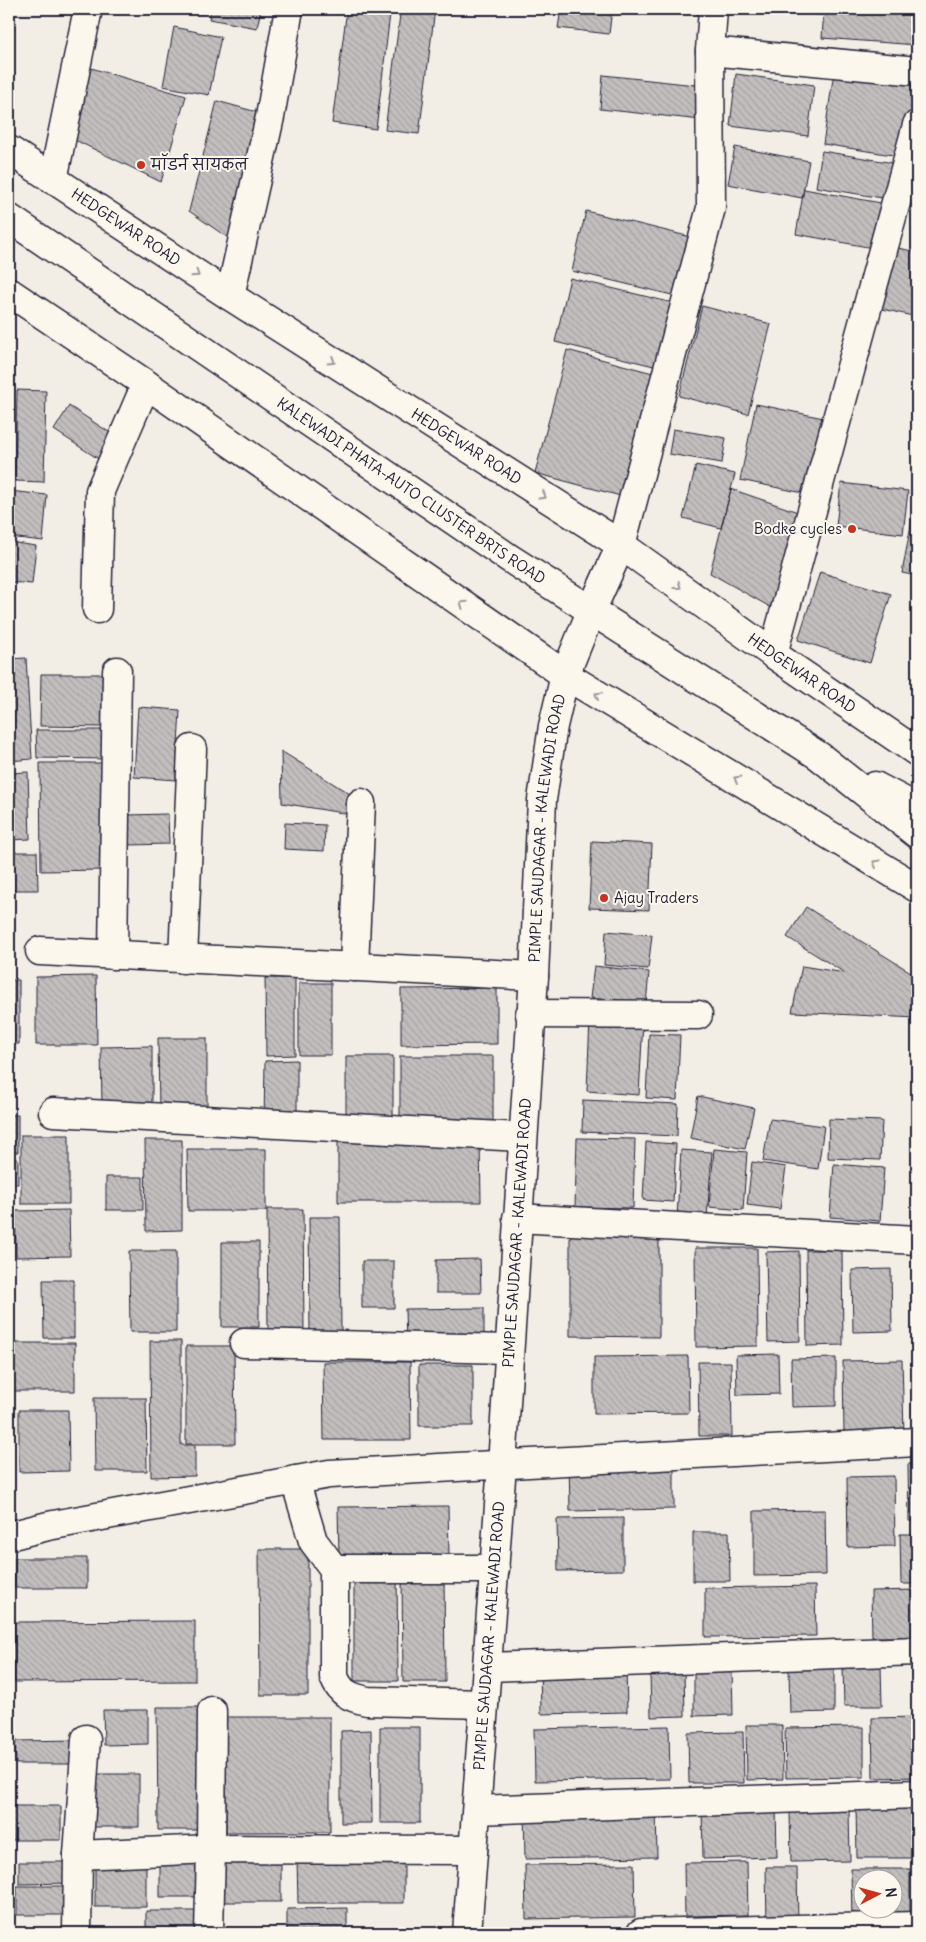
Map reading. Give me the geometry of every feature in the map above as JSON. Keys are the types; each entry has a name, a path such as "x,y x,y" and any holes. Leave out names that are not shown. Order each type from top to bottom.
{"street":[{"path":"53,180 88,9"},
{"path":"230,296 270,117 289,9"},
{"name":"PIMPLE SAUDAGAR - KALEWADI ROAD","path":"467,1933 502,1465 530,1014 534,976 542,800 553,726 565,675 621,545 711,208 710,51 713,9"},
{"path":"710,51 917,71"},
{"path":"773,654 917,125"},
{"name":"HEDGEWAR ROAD","path":"9,150 230,296 621,545 773,654 917,752"},
{"name":"KALEWADI PHATA-AUTO CLUSTER BRTS ROAD","path":"9,218 509,558 592,609 819,756 917,808"},
{"path":"9,292 146,384 565,675 917,888"},
{"path":"97,610 100,491 146,384"},
{"path":"113,955 117,671"},
{"path":"183,959 192,749"},
{"name":"KALEWADI PHATA-AUTO CLUSTER BRTS ROAD","path":"819,756 917,834"},
{"path":"354,967 361,803"},
{"path":"40,951 534,976"},
{"path":"530,1014 698,1015"},
{"path":"53,1112 522,1137"},
{"path":"517,1218 917,1240"},
{"path":"244,1342 509,1349"},
{"path":"9,1536 48,1526 329,1474 917,1442"},
{"path":"295,1480 313,1541 334,1569 334,1677 338,1688 349,1697 367,1701 484,1704"},
{"path":"334,1569 495,1569"},
{"path":"488,1667 917,1651"},
{"path":"209,1933 212,1711"},
{"path":"77,1933 78,1855 86,1739"},
{"path":"477,1810 917,1794"},
{"path":"78,1855 211,1849 474,1850"},
{"path":"641,1933 917,1926"}],"building":[{"path":"173,9 203,9 202,14"},
{"path":"211,9 261,9 257,28 209,19"},
{"path":"347,9 435,9 419,134 385,130 400,15 390,14 376,129 332,123"},
{"path":"561,9 612,9 609,34 558,28"},
{"path":"732,9 823,9 822,15"},
{"path":"824,9 917,9 917,45 822,38"},
{"path":"174,27 221,37 209,95 163,86"},
{"path":"91,68 186,96 161,182 71,138"},
{"path":"834,72 916,85 905,157 823,144"},
{"path":"736,74 814,85 808,136 730,126"},
{"path":"603,75 705,86 701,120 600,109"},
{"path":"217,101 264,114 234,242 189,211"},
{"path":"735,147 809,161 802,198 728,184"},
{"path":"822,151 894,163 888,199 816,187"},
{"path":"804,189 881,203 873,248 796,234"},
{"path":"586,211 691,237 676,296 572,271"},
{"path":"893,247 917,252 917,317 878,308"},
{"path":"570,278 673,303 658,367 555,342"},
{"path":"702,306 771,324 748,414 679,396"},
{"path":"567,350 660,375 628,498 535,473"},
{"path":"9,363 12,363 9,449"},
{"path":"17,390 46,391 44,482 15,481"},
{"path":"756,404 828,419 813,495 740,480"},
{"path":"69,406 115,436 100,460 54,430"},
{"path":"673,429 726,438 722,463 669,454"},
{"path":"696,465 735,474 721,528 683,518"},
{"path":"841,483 908,491 903,534 836,526"},
{"path":"731,489 795,511 801,515 779,612 710,573"},
{"path":"9,491 47,495 43,541 9,537"},
{"path":"917,493 917,515 913,514"},
{"path":"913,514 917,515 917,576 902,573"},
{"path":"9,542 36,546 32,584 9,582"},
{"path":"820,572 891,594 870,663 798,640"},
{"path":"26,658 32,759 9,761 9,659"},
{"path":"41,674 104,674 103,727 40,726"},
{"path":"138,707 180,710 176,780 134,777"},
{"path":"36,730 107,730 107,759 37,758"},
{"path":"281,751 350,794 349,814 282,803"},
{"path":"40,763 105,763 105,870 41,871"},
{"path":"28,772 30,839 9,840 9,773"},
{"path":"168,814 169,844 129,845 128,815"},
{"path":"285,823 325,825 324,851 284,849"},
{"path":"592,841 652,844 649,910 589,908"},
{"path":"9,852 37,852 38,890 9,890"},
{"path":"806,907 917,976 917,1018 792,1012 802,966 845,973 787,937"},
{"path":"606,931 652,935 648,969 604,965"},
{"path":"594,966 649,972 646,1004 590,998"},
{"path":"96,976 97,1045 36,1045 36,977"},
{"path":"265,978 295,978 295,1055 266,1056"},
{"path":"9,980 19,980 19,1044 9,1044"},
{"path":"299,983 331,983 331,1055 299,1055"},
{"path":"497,988 497,1044 401,1045 401,989"},
{"path":"590,1018 643,1021 639,1095 587,1091"},
{"path":"649,1034 680,1035 677,1100 646,1098"},
{"path":"158,1038 207,1038 207,1114 159,1114"},
{"path":"152,1046 152,1106 102,1106 101,1047"},
{"path":"346,1056 393,1056 393,1120 346,1120"},
{"path":"400,1056 493,1056 493,1125 400,1125"},
{"path":"297,1060 297,1123 264,1123 265,1061"},
{"path":"698,1096 754,1108 745,1149 690,1138"},
{"path":"583,1100 678,1104 677,1136 582,1132"},
{"path":"9,1115 18,1115 18,1152 9,1152"},
{"path":"770,1119 824,1126 818,1169 763,1161"},
{"path":"829,1119 882,1121 880,1160 828,1158"},
{"path":"21,1135 69,1135 69,1204 21,1204"},
{"path":"577,1138 635,1139 633,1208 575,1207"},
{"path":"145,1140 182,1140 182,1230 146,1231"},
{"path":"338,1141 480,1141 481,1202 338,1202"},
{"path":"646,1142 676,1144 673,1202 643,1200"},
{"path":"187,1149 266,1149 266,1211 188,1211"},
{"path":"714,1149 747,1152 743,1210 709,1207"},
{"path":"681,1150 712,1152 707,1219 677,1217"},
{"path":"9,1159 18,1159 18,1184 9,1184"},
{"path":"752,1162 786,1167 780,1209 747,1205"},
{"path":"834,1164 884,1168 880,1221 830,1217"},
{"path":"106,1177 143,1177 143,1210 106,1210"},
{"path":"267,1209 303,1209 304,1333 268,1333"},
{"path":"69,1210 70,1256 16,1257 15,1211"},
{"path":"309,1217 340,1217 341,1334 310,1334"},
{"path":"570,1228 659,1229 659,1337 570,1336"},
{"path":"222,1242 259,1242 259,1327 222,1327"},
{"path":"695,1248 757,1248 758,1346 696,1347"},
{"path":"806,1250 842,1250 843,1345 807,1346"},
{"path":"129,1251 176,1251 176,1332 130,1332"},
{"path":"799,1251 800,1341 768,1342 766,1252"},
{"path":"480,1259 481,1293 436,1293 436,1260"},
{"path":"362,1261 394,1261 394,1308 362,1308"},
{"path":"891,1269 892,1331 853,1332 852,1270"},
{"path":"914,1277 917,1277 917,1341 915,1341"},
{"path":"43,1280 74,1280 74,1338 44,1338"},
{"path":"9,1297 11,1297 11,1335 9,1335"},
{"path":"484,1308 484,1344 406,1344 405,1309"},
{"path":"150,1341 181,1341 181,1445 195,1445 195,1476 151,1477"},
{"path":"10,1343 75,1343 75,1391 10,1391"},
{"path":"186,1346 234,1346 235,1444 186,1444"},
{"path":"778,1354 779,1394 737,1395 736,1355"},
{"path":"688,1356 689,1413 594,1414 594,1357"},
{"path":"912,1356 917,1356 917,1435 913,1436"},
{"path":"836,1358 836,1406 792,1407 791,1359"},
{"path":"902,1360 904,1434 844,1435 843,1361"},
{"path":"323,1362 410,1362 411,1440 324,1440"},
{"path":"698,1362 731,1362 732,1436 699,1436"},
{"path":"419,1365 473,1365 473,1426 419,1426"},
{"path":"94,1398 146,1398 147,1471 95,1471"},
{"path":"19,1410 68,1410 69,1471 19,1472"},
{"path":"674,1461 674,1509 570,1511 569,1462"},
{"path":"917,1463 917,1521 909,1521 908,1464"},
{"path":"894,1476 895,1546 848,1547 847,1477"},
{"path":"448,1506 449,1555 339,1555 338,1507"},
{"path":"825,1510 826,1575 754,1576 754,1511"},
{"path":"623,1518 623,1570 558,1571 557,1519"},
{"path":"693,1532 729,1532 730,1581 693,1581"},
{"path":"900,1534 917,1534 917,1584 901,1584"},
{"path":"259,1549 308,1549 308,1695 260,1695"},
{"path":"15,1558 87,1558 87,1588 15,1588"},
{"path":"402,1574 444,1574 445,1682 403,1682"},
{"path":"354,1575 397,1575 398,1681 354,1681"},
{"path":"815,1586 816,1636 705,1637 705,1588"},
{"path":"917,1590 917,1637 872,1637 871,1591"},
{"path":"195,1621 195,1681 14,1682 14,1622"},
{"path":"626,1666 627,1712 541,1714 540,1668"},
{"path":"843,1666 881,1666 882,1706 844,1706"},
{"path":"834,1667 834,1712 790,1713 789,1668"},
{"path":"732,1668 733,1715 694,1716 694,1669"},
{"path":"650,1672 684,1672 685,1716 651,1717"},
{"path":"157,1707 201,1707 201,1830 158,1830"},
{"path":"103,1710 148,1710 148,1744 104,1745"},
{"path":"226,1717 330,1717 330,1832 226,1832"},
{"path":"917,1717 917,1777 873,1778 872,1718"},
{"path":"746,1725 782,1725 783,1779 747,1780"},
{"path":"669,1726 670,1779 535,1781 534,1729"},
{"path":"380,1727 420,1727 420,1823 380,1823"},
{"path":"864,1727 864,1777 786,1778 785,1728"},
{"path":"371,1730 372,1823 341,1823 341,1731"},
{"path":"743,1732 744,1783 689,1783 688,1733"},
{"path":"78,1740 78,1764 16,1764 15,1741"},
{"path":"90,1774 139,1774 139,1827 90,1827"},
{"path":"776,1805 777,1857 703,1859 702,1806"},
{"path":"9,1806 61,1806 61,1840 9,1840"},
{"path":"911,1806 912,1858 857,1858 856,1807"},
{"path":"656,1808 657,1857 525,1859 524,1810"},
{"path":"849,1810 850,1861 791,1862 790,1811"},
{"path":"281,1853 281,1902 220,1902 220,1854"},
{"path":"95,1858 146,1858 146,1907 95,1907"},
{"path":"297,1858 404,1858 404,1903 298,1903"},
{"path":"19,1862 73,1862 73,1883 19,1884"},
{"path":"747,1862 748,1915 685,1916 684,1863"},
{"path":"160,1864 206,1864 207,1897 160,1897"},
{"path":"634,1864 635,1917 526,1919 525,1865"},
{"path":"766,1867 797,1867 798,1924 767,1925"},
{"path":"851,1869 910,1869 910,1920 904,1920 904,1870 854,1870 854,1920 852,1920"},
{"path":"17,1886 72,1886 72,1915 17,1915"},
{"path":"347,1908 347,1933 287,1933 287,1909"},
{"path":"146,1911 196,1911 196,1933 146,1933"},
{"path":"71,1929 71,1933 15,1933 15,1930"}],"place":[{"name":"मॉडर्न सायकल","path":"141,165"},
{"name":"Bodke cycles","path":"852,529"},
{"name":"Ajay Traders","path":"604,898"}]}
